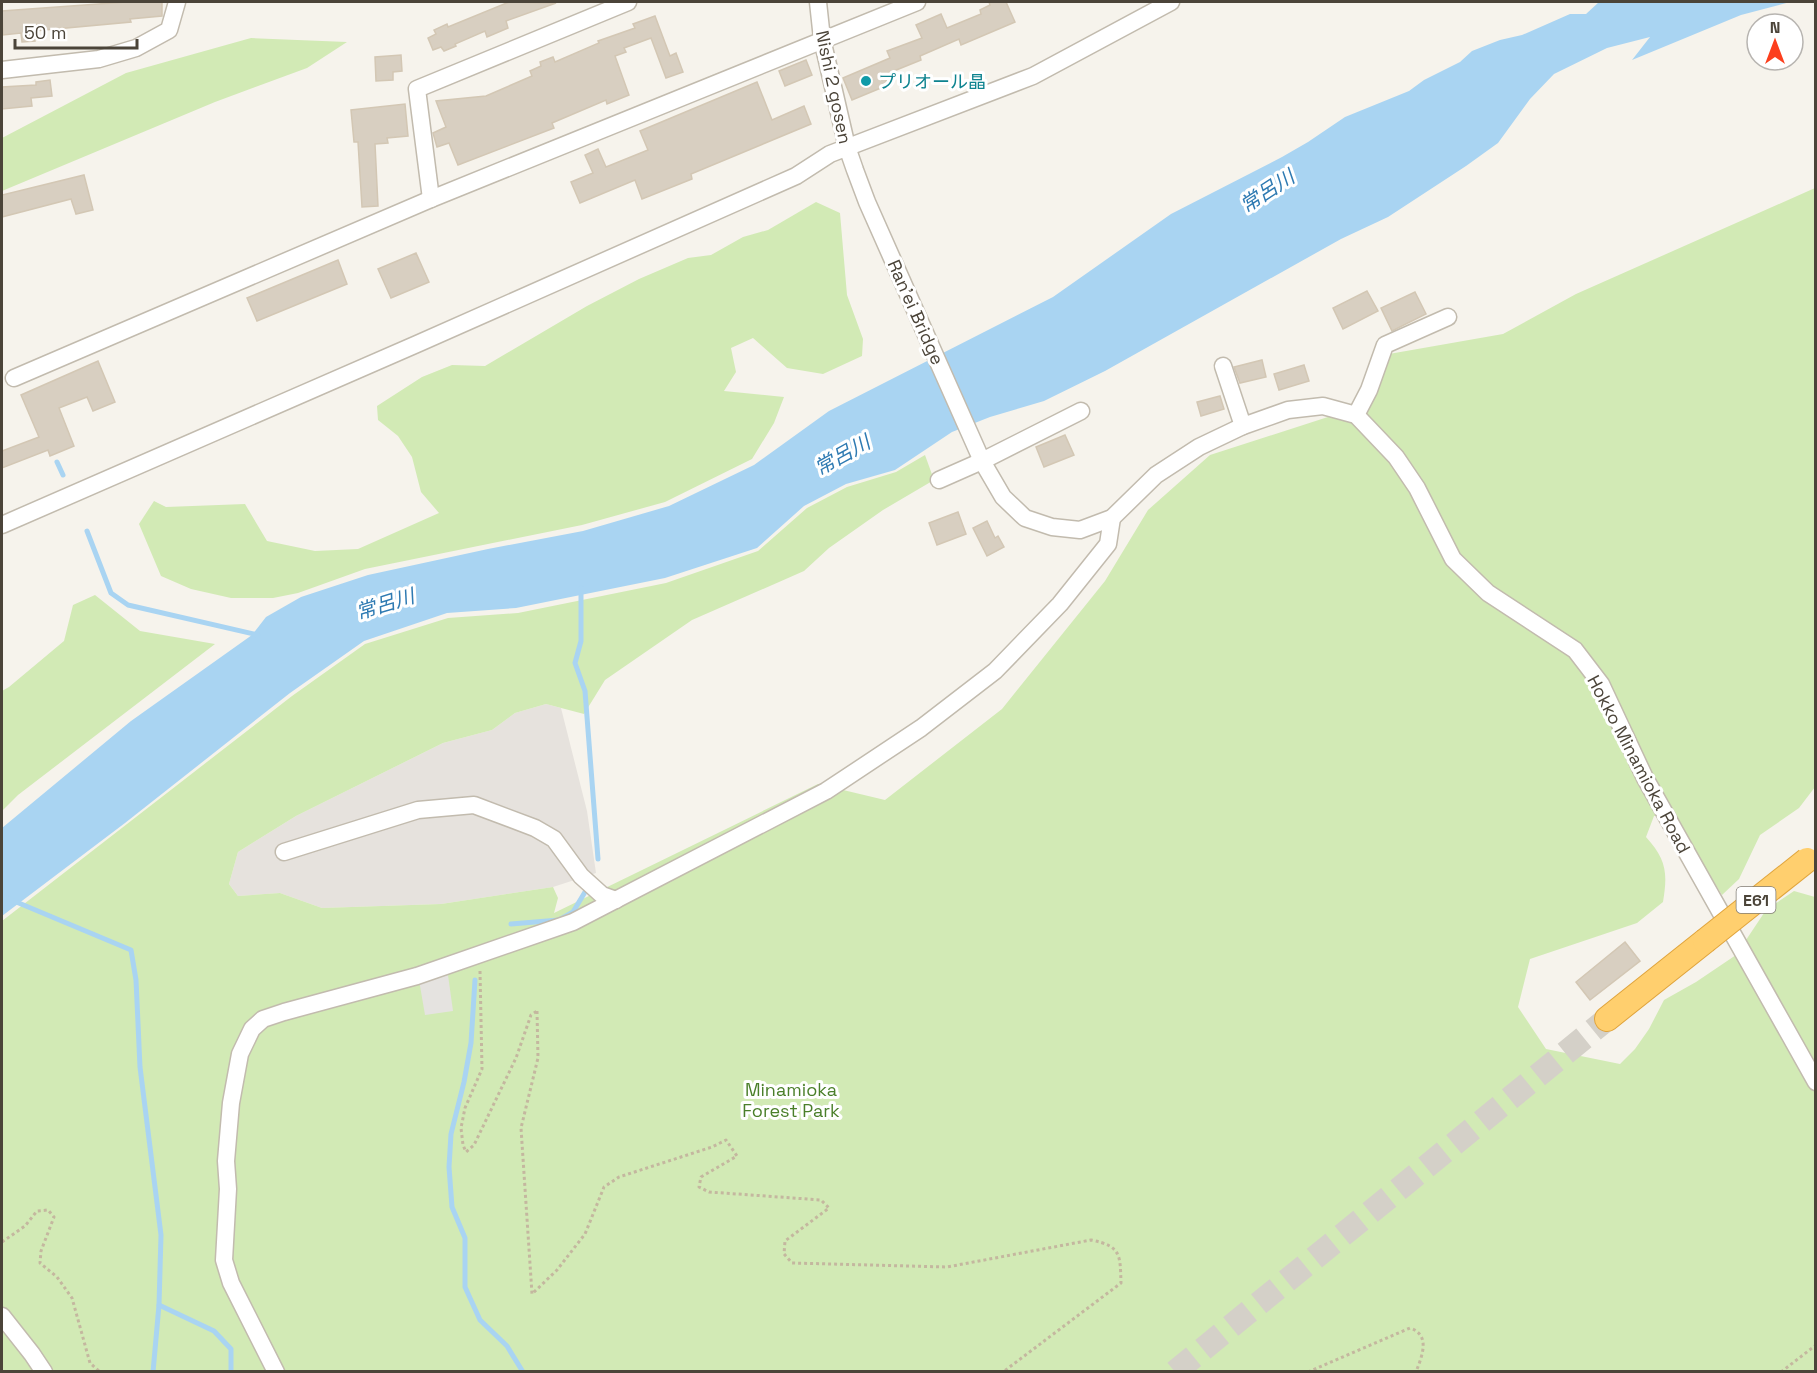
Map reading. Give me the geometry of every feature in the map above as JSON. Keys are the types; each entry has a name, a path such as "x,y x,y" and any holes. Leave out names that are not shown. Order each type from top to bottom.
{"highway":[{"name":"E61","path":"1607,1018 1811,856"}],"street":[{"path":"2,70 99,59 136,48 169,30 177,2"},
{"path":"431,199 417,89 628,2"},
{"name":"Nishi 2 gosen","path":"818,2 822,39 847,147 855,171"},
{"path":"14,378 431,199 822,39 882,9 917,2"},
{"path":"2,525 785,181 830,154 1033,76 1171,2"},
{"name":"Ran'ei Bridge","path":"855,171 981,457 1002,497 1025,518 1052,527 1080,530 1112,518"},
{"path":"276,1371 231,1283 224,1260 228,1189 226,1161 231,1103 240,1054 252,1029 263,1019 417,976 573,922 826,791 921,728 995,671 1060,604 1108,544 1112,518 1156,476 1199,447 1243,426 1288,410 1323,406 1356,415 1369,390 1385,345 1448,317"},
{"path":"1223,366 1243,426"},
{"path":"939,480 981,457 1081,411"},
{"name":"Hokko Minamioka Road","path":"1356,415 1396,457 1417,488 1453,559 1488,593 1575,650 1601,684 1645,778 1815,1082"},
{"path":"284,852 418,810 474,805 535,828 554,838 581,876 602,896 616,900"},
{"path":"2,1316 44,1371"}],"path":[{"path":"480,954 482,1069 465,1108 461,1128 462,1145 466,1152 474,1145 516,1058 531,1015 537,1011 538,1058 521,1128 532,1294 557,1270 585,1234 604,1187 620,1177 712,1147 726,1140 737,1156 701,1177 699,1187 709,1191 821,1200 829,1208 785,1241 784,1254 792,1263 946,1267 1091,1240 1108,1243 1120,1257 1121,1283 1003,1371"},
{"path":"2,1242 25,1226 37,1211 48,1210 54,1217 41,1251 40,1263 57,1277 72,1298 90,1363 100,1371"},
{"path":"1308,1371 1410,1328 1417,1331 1423,1340 1424,1348 1416,1371"},
{"path":"1781,1371 1815,1345"}],"shaded area":[{"path":"546,704 561,708 587,811 596,873 553,887 441,904 322,908 280,893 238,896 229,884 238,852 296,816 443,743 492,730 515,713"},
{"path":"448,975 453,1011 425,1015 419,980"}],"green space":[{"path":"251,38 347,42 307,68 215,102 2,191 2,138 126,73"},
{"name":"Minamioka Forest Park","path":"1815,188 1815,787 1799,808 1760,835 1739,879 1722,895 1673,816 1654,816 1646,837 1658,852 1664,866 1663,902 1637,923 1530,959 1518,1007 1546,1049 1620,1064 1635,1049 1649,1029 1664,1000 1736,955 1766,910 1794,891 1815,897 1815,1371 2,1372 2,921 292,696 365,644 448,618 518,613 666,583 758,551 807,508 847,487 896,472 925,455 934,480 883,510 829,548 804,571 692,620 605,680 584,714 546,704 515,713 492,730 443,743 296,816 238,852 229,884 238,896 280,893 322,908 441,904 553,887 558,898 554,913 818,784 885,800 1002,709 1105,581 1148,510 1210,455 1331,416 1376,393 1389,354 1503,334 1576,294"},
{"path":"816,202 840,213 847,295 863,339 862,356 823,374 787,368 753,338 731,348 736,372 724,391 784,397 774,423 752,459 665,502 582,525 365,569 298,593 273,598 231,598 191,589 161,576 139,524 154,501 166,507 245,504 267,541 315,551 358,549 439,513 421,492 412,457 398,436 378,420 377,406 422,377 452,365 485,366 587,306 639,279 688,258 711,255 743,237 768,230"},
{"path":"95,595 140,631 215,644 18,795 2,811 2,691 64,641 73,605"}],"water":[{"name":"常呂川","path":"1599,2 1790,2 1745,12 1632,60 1650,37 1607,48 1554,74 1530,99 1498,143 1388,217 1341,239 1105,371 1044,401 990,417 952,432 895,470 846,484 804,506 757,548 665,578 516,608 447,613 364,641 290,693 2,916 2,828 131,721 252,635 266,617 301,597 368,575 583,531 669,506 754,465 829,411 1053,297 1171,214 1282,157 1345,117 1409,91 1424,80 1460,62 1472,51 1500,40 1522,35 1570,14 1586,14"}],"building":[{"path":"126,2 162,2 162,16 130,19 131,22 34,31 35,41 22,42 21,33 3,35 2,11"},
{"path":"509,2 556,3 506,21 508,28 487,37 485,31 444,51 441,47 433,50 428,38 436,34 434,30 447,24 448,27"},
{"path":"989,2 1006,2 1015,22 961,45 959,39 920,56 921,60 884,75 888,85 852,100 843,78 890,58 887,51 922,38 916,25 941,14 947,28 981,14 980,10 990,5"},
{"path":"655,16 670,56 676,53 683,72 666,78 651,38 624,48 626,52 615,56 629,95 607,104 606,100 552,123 554,128 458,165 449,143 437,147 433,133 446,127 436,101 486,96 532,76 530,71 541,66 540,62 553,57 555,62 599,43 598,41 635,28 633,24"},
{"path":"401,55 402,71 393,72 393,80 376,81 375,57"},
{"path":"806,60 812,75 785,86 779,71"},
{"path":"50,80 52,96 31,98 32,106 2,109 2,87 36,85 36,82"},
{"path":"757,82 772,120 804,106 811,124 691,174 692,179 642,199 635,180 580,203 571,182 593,173 585,155 598,149 606,167 648,150 640,131"},
{"path":"405,104 408,136 387,138 388,143 375,144 378,206 362,207 358,142 354,142 351,110"},
{"path":"84,175 93,210 76,214 71,199 2,217 2,195"},
{"path":"416,253 429,282 391,298 378,269"},
{"path":"338,260 347,284 257,321 247,298"},
{"path":"1367,291 1378,311 1343,329 1333,308"},
{"path":"1415,292 1426,314 1392,331 1381,308"},
{"path":"1262,360 1266,377 1240,383 1234,367"},
{"path":"98,361 115,402 93,411 87,397 59,408 74,446 50,456 48,450 2,468 2,451 39,437 21,395"},
{"path":"1304,365 1309,381 1279,390 1274,374"},
{"path":"1220,396 1224,409 1201,416 1197,402"},
{"path":"1065,435 1074,455 1044,467 1036,447"},
{"path":"958,512 966,534 937,545 929,523"},
{"path":"987,521 995,538 998,536 1004,547 987,556 973,528"},
{"path":"1625,942 1640,961 1590,1000 1576,982"}],"waterway":[{"path":"57,462 63,475"},
{"path":"87,531 111,593 128,605 258,635"},
{"path":"581,588 581,641 575,663 585,691 598,859"},
{"path":"511,924 559,920 573,912 585,892"},
{"path":"2,896 131,950 136,980 140,1067 161,1235 159,1305 153,1372"},
{"path":"475,980 471,1043 451,1134 449,1167 452,1207 465,1238 465,1287 480,1320 507,1346 523,1372"},
{"path":"159,1305 214,1331 231,1349 231,1372"}],"tunnel":[{"path":"1175,1372 1607,1019"}],"place":[{"name":"プリオール晶","path":"866,81"}]}
